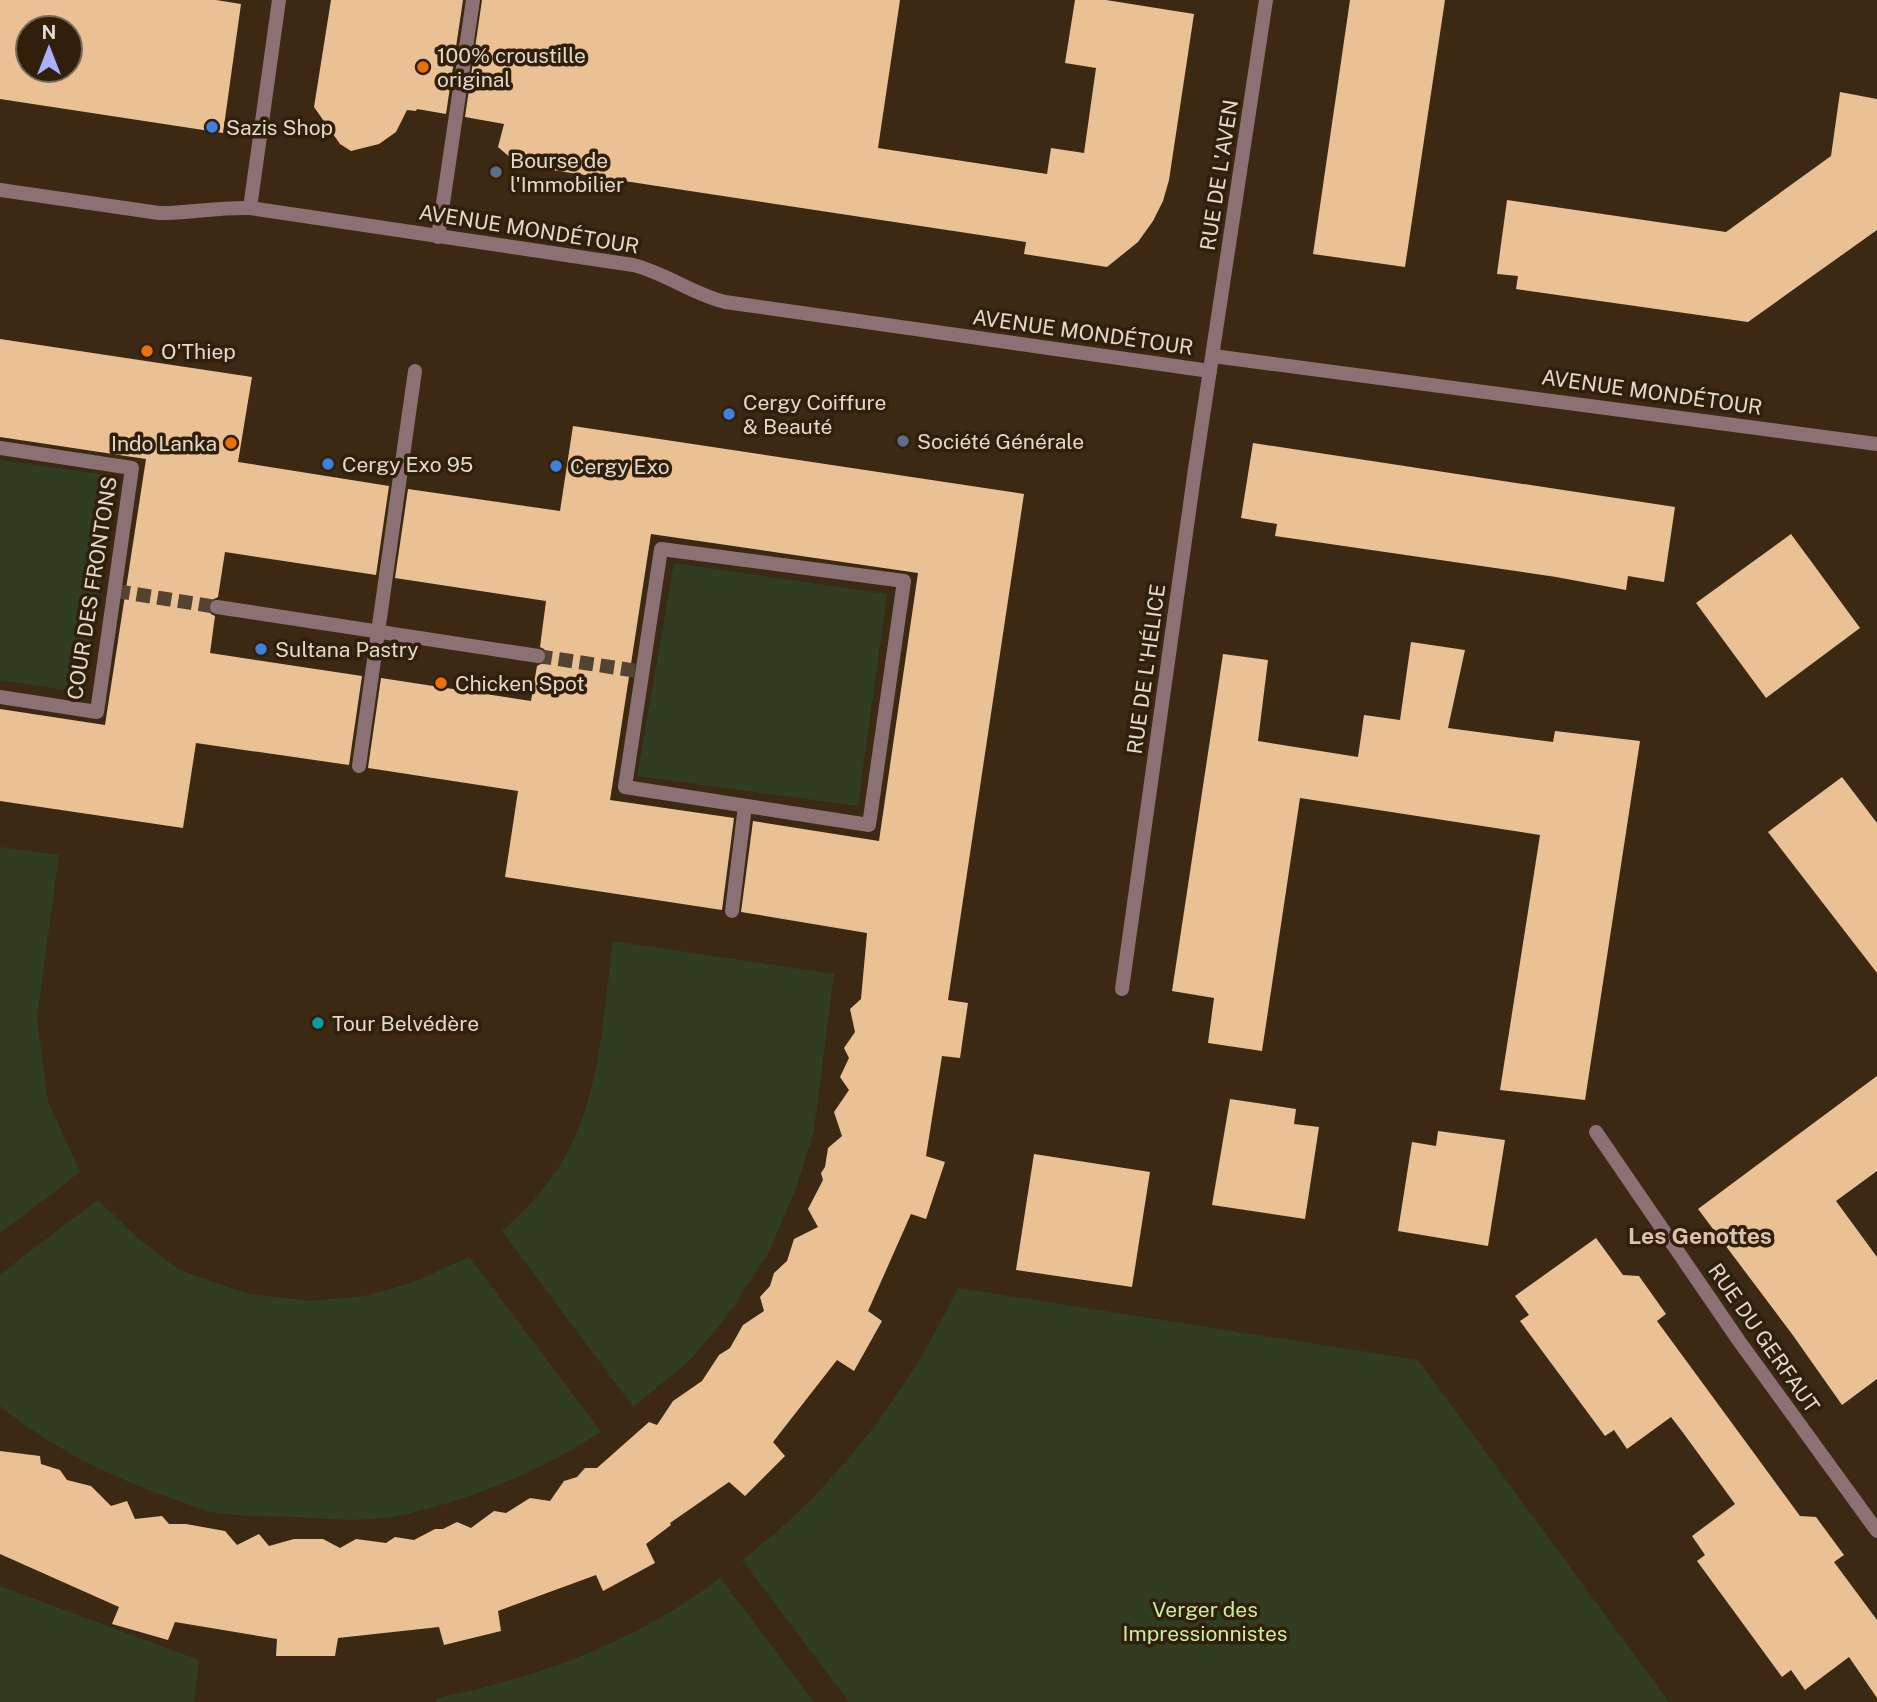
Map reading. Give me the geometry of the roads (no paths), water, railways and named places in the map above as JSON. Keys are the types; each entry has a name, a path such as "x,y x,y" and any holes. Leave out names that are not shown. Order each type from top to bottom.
{"street":[{"path":"250,208 279,0"},
{"path":"438,237 473,0"},
{"name":"RUE DE L'AVEN","path":"1212,363 1266,0"},
{"name":"AVENUE MONDÉTOUR","path":"0,190 159,213 250,208 634,265 704,296 725,302 1877,444"},
{"name":"RUE DE L'HÉLICE","path":"1122,989 1212,363"},
{"path":"359,766 415,371"},
{"name":"COUR DES FRONTONS","path":"0,448 132,468 97,712 0,697"},
{"path":"661,549 904,581 869,825 745,806 625,786 661,549"},
{"path":"217,607 538,656"},
{"path":"732,911 745,806"},
{"name":"RUE DU GERFAUT","path":"1596,1132 1739,1341 1877,1531"}],"tunnel":[{"path":"116,591 217,607"},
{"path":"538,656 644,672"}],"place":[{"name":"100% croustille original","path":"423,67"},
{"name":"Sazis Shop","path":"212,127"},
{"name":"Bourse de l'Immobilier","path":"496,172"},
{"name":"O'Thiep","path":"147,351"},
{"name":"Cergy Coiffure & Beauté","path":"729,414"},
{"name":"Société Générale","path":"903,441"},
{"name":"Indo Lanka","path":"231,443"},
{"name":"Cergy Exo 95","path":"328,464"},
{"name":"Cergy Exo","path":"556,466"},
{"name":"Sultana Pastry","path":"261,649"},
{"name":"Chicken Spot","path":"441,683"},
{"name":"Tour Belvédère","path":"318,1023"}],"district":[{"name":"Les Genottes","path":"1700,1235"}],"park label":[{"name":"Verger des Impressionnistes","path":"1205,1621"}]}
